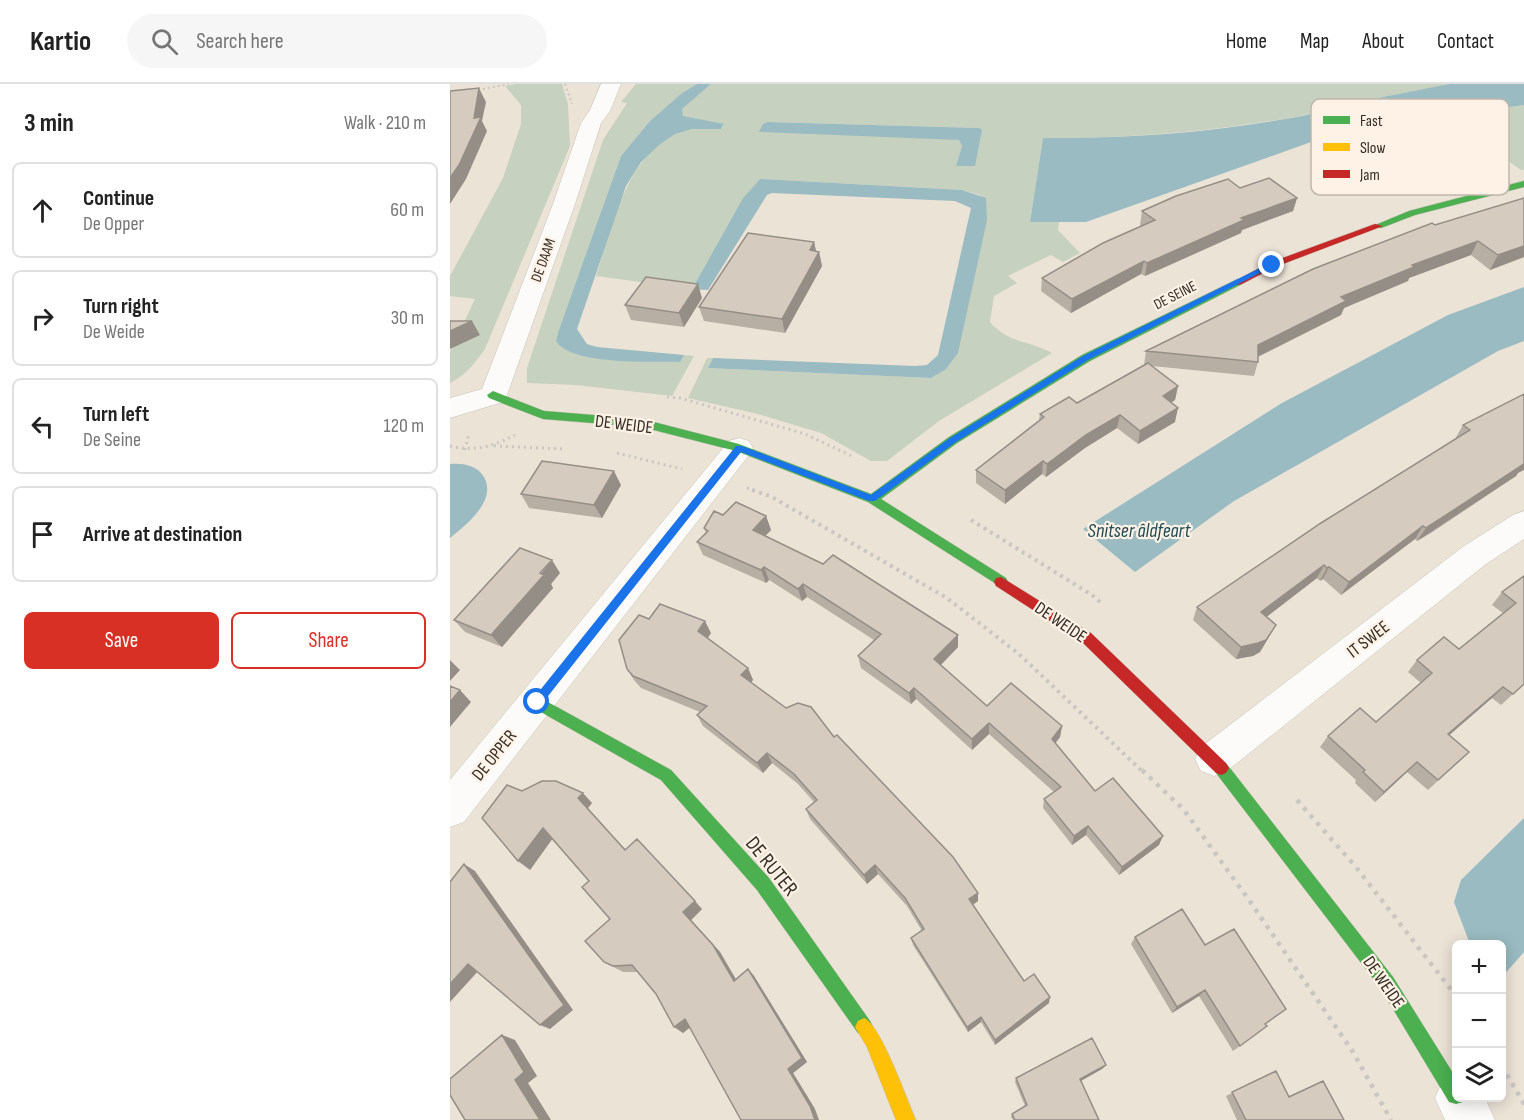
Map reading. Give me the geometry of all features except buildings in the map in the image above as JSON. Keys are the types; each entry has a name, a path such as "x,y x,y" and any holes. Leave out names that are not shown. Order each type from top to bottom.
{"street":[{"name":"DE DAAM","path":"589,84 585,112 591,123"},
{"name":"DE DAAM","path":"493,395 564,204 591,123 600,111 611,84"},
{"name":"DE SEINE","path":"1509,188 1524,184"},
{"name":"DE SEINE","path":"872,499 953,440 1086,358 1272,265 1412,213 1482,195"},
{"path":"450,408 493,395"},
{"name":"DE WEIDE","path":"493,395 543,415 642,423 739,448 872,499 1086,637 1214,759 1387,983 1452,1088"},
{"name":"DE OPPER","path":"450,809 739,448"},
{"name":"IT SWEE","path":"1214,759 1475,555 1524,523"},
{"name":"DE RUTER","path":"537,702 666,775 763,884 873,1041 906,1120"},
{"name":"DE WEIDE","path":"1461,1102 1472,1120"}],"path":[{"path":"475,91 509,84"},
{"path":"494,446 519,433 545,428 566,417"},
{"path":"465,450 469,432"},
{"path":"450,446 465,450 494,446 576,450"},
{"path":"610,451 716,477 770,496 947,598 1019,654 1184,810 1250,900 1353,1053 1391,1120"},
{"path":"1506,1073 1524,1104"}],"green space":[{"path":"562,84 568,104 570,146 485,349 474,364 450,383 450,352 475,299 450,296 450,276 503,178 521,124 521,105 505,86"},
{"path":"636,84 697,84 682,93 650,121 621,156 556,341 679,362 684,355 694,356 672,396 576,385 527,383 527,368 603,140 627,103 621,102"},
{"path":"711,84 1453,84 1371,99 1311,99 1311,114 1240,125 1174,133 1043,138 1030,222 1059,222 1058,230 1080,253 1063,262 1051,255 1008,276 1017,283 994,296 990,322 1012,338 1052,353 939,421 887,461 871,461 821,433 758,414 688,398 707,358 713,358 708,368 931,378 945,370 980,195 962,190 760,179 743,198 692,289 596,276 617,210 627,187 639,166 654,148 672,135 693,129 721,129 724,125 683,116 681,109","holes":["767,122 978,128 982,131 956,166 962,146 959,140 763,124"]},
{"path":"1524,105 1524,170 1509,162 1509,107"}],"water":[{"path":"697,84 711,84 682,109 683,116 724,124 721,129 692,129 675,134 641,162 626,186 577,329 587,344 597,347 684,355 680,362 632,362 578,355 565,349 556,341 559,330 621,156 650,121 682,93"},
{"path":"1450,84 1524,84 1524,105 1509,107 1509,99 1371,99"},
{"path":"1311,114 1311,142 1086,222 1030,222 1043,138 1142,136 1241,126"},
{"path":"767,122 979,128 982,130 975,166 956,166 962,146 959,140 759,132 763,124"},
{"path":"760,179 962,190 986,198 987,220 958,353 945,370 931,378 708,368 713,358 915,366 927,365 938,355 971,208 955,201 772,193 767,195 708,290 692,289 743,198"},
{"name":"Snitser âldfeart","path":"1524,287 1524,341 1498,351 1234,501 1135,572 1083,529 1282,403 1448,315"},
{"path":"450,464 473,467 481,473 487,486 487,495 472,519 450,538"},
{"path":"1524,818 1524,952 1506,972 1506,940 1468,940 1454,902 1461,880"}],"traffic: fast":[{"path":"1509,188 1524,184"},
{"path":"1378,226 1412,213 1482,195"},
{"path":"872,499 953,440 1086,358 1238,282"},
{"path":"493,395 543,415 642,423 739,448 872,499 1001,582"},
{"path":"537,702 666,775 763,884 864,1027"},
{"path":"1221,768 1387,983 1452,1089"}],"traffic: slow":[{"path":"864,1027 873,1041 906,1120"}],"traffic: jam":[{"path":"1238,282 1272,265 1378,226"},
{"path":"1001,582 1086,637 1221,768"}],"route":[{"path":"537,702 739,448 872,499 898,477 953,440 1086,358 1272,265"}]}
